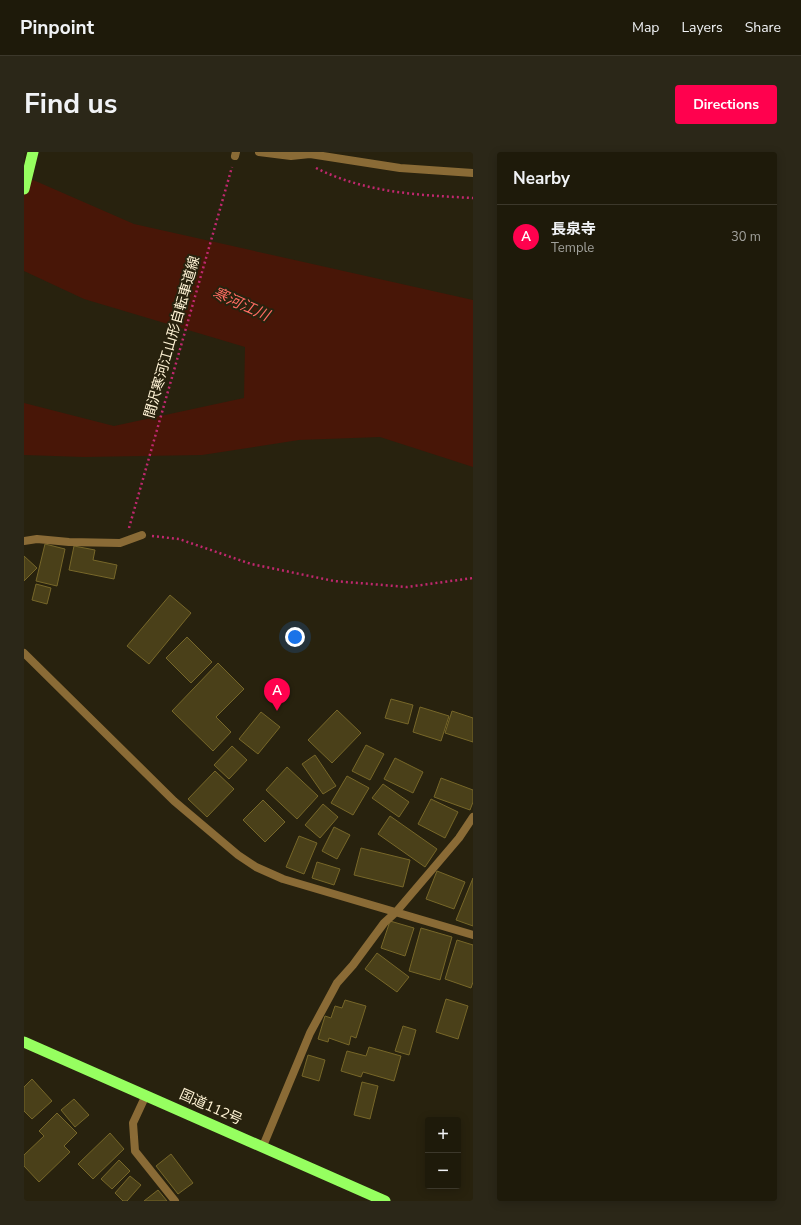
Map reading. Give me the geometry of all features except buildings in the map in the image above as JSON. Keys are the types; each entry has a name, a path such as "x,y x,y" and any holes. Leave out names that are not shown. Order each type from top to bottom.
{"highway":[{"path":"24,189 33,152"},
{"name":"国道112号","path":"24,1042 385,1201"}],"lane":[{"path":"259,152 291,156 310,154 400,168 473,173"},
{"path":"24,542 37,539 69,542 120,543 142,535"},
{"path":"24,652 174,801 238,855 256,867 283,879 473,935"},
{"path":"263,1146 310,1033 328,997 384,923 396,912 459,838 473,818"},
{"path":"146,1095 133,1122 135,1152 175,1201"}],"path":[{"name":"間沢寒河江山形自転車道線","path":"129,523 235,154"},
{"path":"291,156 337,179 398,193 473,198"},
{"path":"142,535 179,539 251,564 334,581 406,587 473,578"}],"water":[{"name":"寒河江川","path":"24,176 134,224 473,300 473,467 380,437 299,440 202,455 84,457 24,455 24,403 114,426 244,398 245,347 84,299 24,271"}],"place":[{"name":"長泉寺","path":"277,711"}]}
